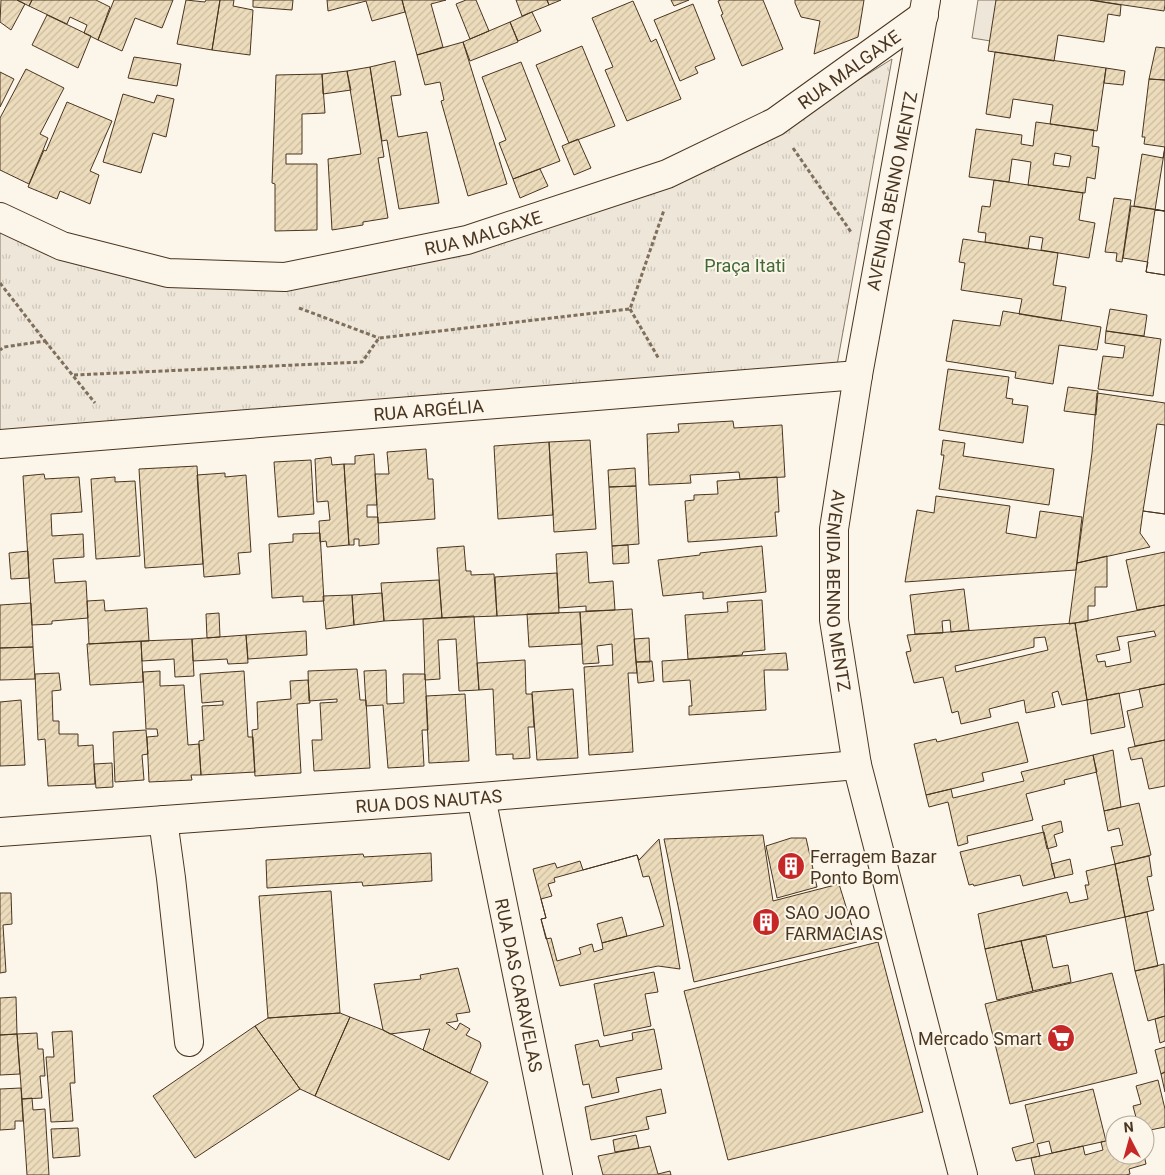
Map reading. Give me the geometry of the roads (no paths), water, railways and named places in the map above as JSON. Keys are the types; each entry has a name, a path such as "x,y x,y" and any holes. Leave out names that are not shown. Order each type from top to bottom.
{"street":[{"name":"RUA MALGAXE","path":"0,217 62,246 168,273 285,277 467,240 667,174 774,122 925,8"},
{"name":"AVENIDA BENNO MENTZ","path":"925,8 858,375 834,528 834,620 857,766 963,1175"},
{"name":"RUA ARGÉLIA","path":"0,444 858,375"},
{"name":"RUA DOS NAUTAS","path":"0,832 481,797 857,766"},
{"name":"RUA DAS CARAVELAS","path":"481,797 558,1175"},
{"path":"163,820 189,1042"}],"place":[{"name":"Ferragem Bazar Ponto Bom","path":"791,866"},
{"name":"SAO JOAO FARMACIAS","path":"766,922"},
{"name":"Mercado Smart","path":"1061,1038"}],"park label":[{"name":"Praça Itati","path":"745,265"}]}
